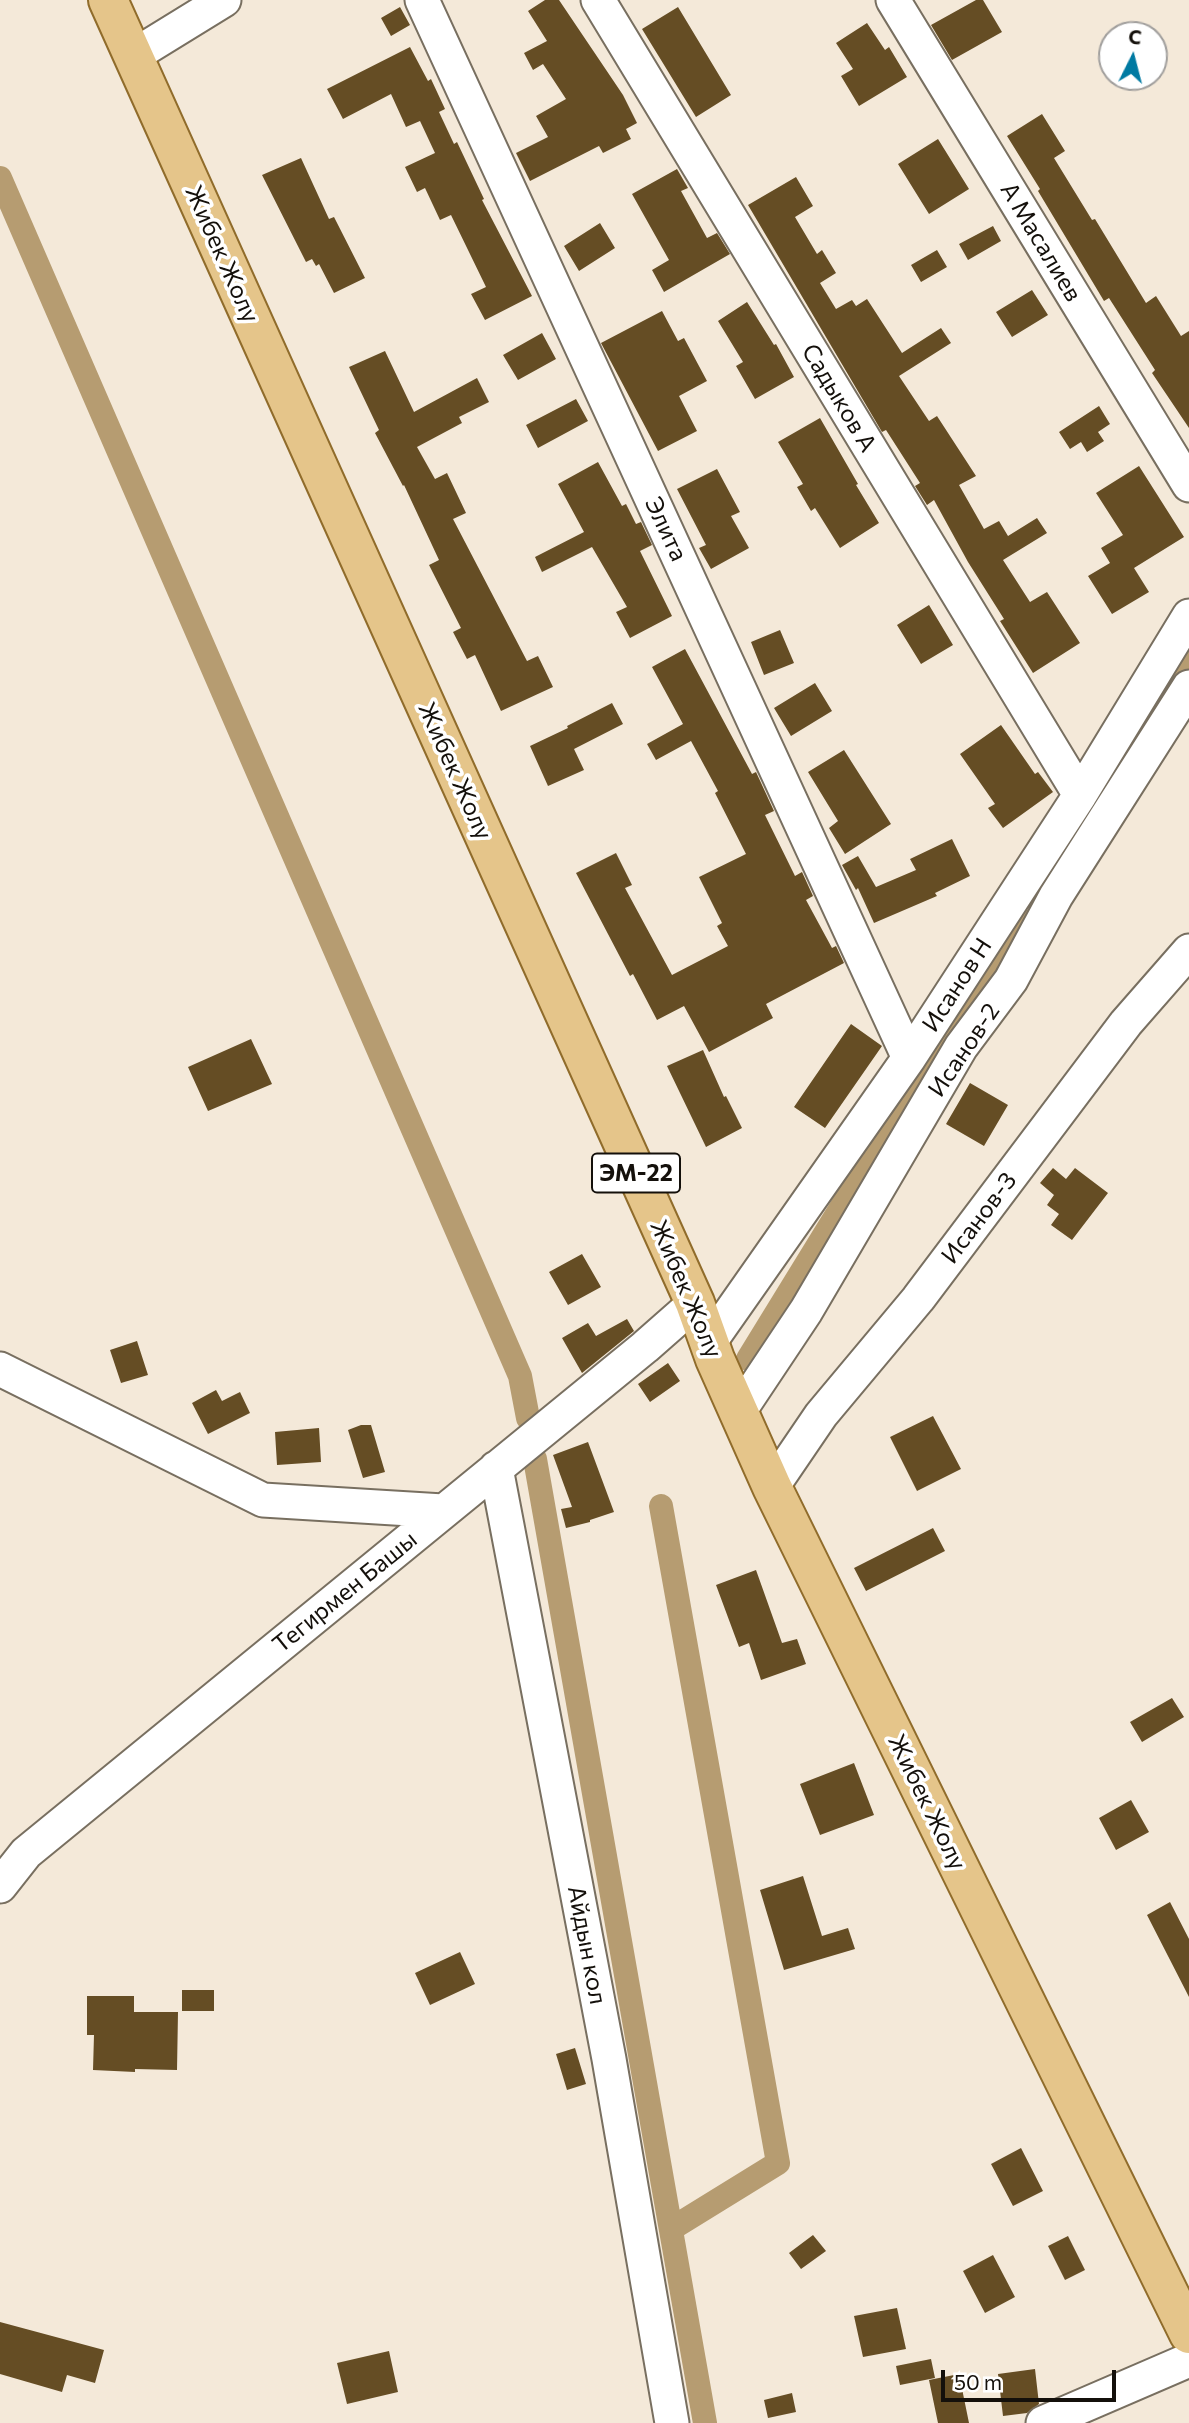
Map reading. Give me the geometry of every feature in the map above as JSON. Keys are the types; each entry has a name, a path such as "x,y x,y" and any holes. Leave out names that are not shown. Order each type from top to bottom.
{"main road":[{"name":"Жибек Жолу","path":"108,0 695,1303 738,1413 772,1487 1189,2334"}],"street":[{"path":"133,55 224,0"},
{"name":"Элита","path":"422,0 909,1058"},
{"name":"Садыков А","path":"598,0 1080,795"},
{"name":"А Масалиев","path":"893,0 1189,485"},
{"name":"Исанов Н","path":"709,1343 909,1058 1080,795 1189,616"},
{"name":"Исанов-2","path":"738,1413 806,1311 961,1047 1011,980 1056,896 1189,687"},
{"name":"Исанов-3","path":"772,1487 821,1415 918,1299 1125,1023 1189,951"},
{"name":"Тегирмен Башы","path":"0,1886 26,1853 645,1347 695,1303"},
{"path":"0,1369 263,1500 443,1511"},
{"name":"Айдын кол","path":"496,1468 607,2046 672,2423"},
{"path":"1043,2423 1189,2360"}],"building":[{"path":"545,0 559,0 623,95 637,123 626,129 631,139 603,153 599,146 530,181 516,153 548,137 536,116 566,99 543,64 533,70 524,53 547,41 528,11"},
{"path":"976,0 983,0 1002,32 952,60 931,25"},
{"path":"400,7 410,25 391,36 381,18"},
{"path":"678,7 731,95 696,117 642,29"},
{"path":"867,23 885,50 889,47 907,77 859,106 841,76 853,69 836,43"},
{"path":"410,47 428,81 431,79 445,109 439,112 454,144 457,142 484,199 482,200 532,296 485,320 471,294 486,287 451,215 440,220 425,188 417,192 405,167 435,153 420,121 406,127 391,94 343,119 327,89"},
{"path":"1042,114 1065,151 1054,158 1146,303 1156,296 1181,336 1189,331 1189,428 1152,373 1155,370 1109,298 1104,301 1007,136"},
{"path":"938,139 969,189 929,214 898,164"},
{"path":"301,158 329,219 334,217 365,278 334,293 319,264 316,266 312,259 306,262 262,175"},
{"path":"677,169 688,188 681,191 707,238 717,233 730,254 664,292 652,270 669,260 632,194"},
{"path":"796,177 813,206 795,217 817,254 822,250 836,273 820,283 836,309 852,300 856,306 867,299 902,353 941,328 951,343 899,376 929,421 937,416 976,476 959,485 984,529 999,521 1008,536 1037,518 1047,533 1003,560 1030,602 1047,592 1080,643 1033,673 1000,621 1004,619 968,562 934,500 927,505 915,486 920,483 886,430 882,432 748,205"},
{"path":"600,223 615,248 579,271 564,246"},
{"path":"993,226 1001,241 968,260 959,244"},
{"path":"937,250 947,267 921,282 911,265"},
{"path":"1032,290 1048,315 1012,337 996,312"},
{"path":"747,302 774,345 776,344 794,377 755,399 736,366 743,362 718,321"},
{"path":"662,311 678,341 684,338 707,381 679,396 697,431 658,451 601,343"},
{"path":"542,333 556,359 518,380 503,355"},
{"path":"385,351 414,412 477,378 489,402 459,417 462,423 417,447 435,479 447,473 466,513 453,519 527,661 538,656 553,687 501,711 475,655 467,659 453,632 461,628 429,565 439,560 404,485 375,433 379,430 349,367"},
{"path":"576,399 588,421 538,448 526,425"},
{"path":"1099,406 1110,424 1098,432 1104,441 1087,452 1081,442 1070,449 1059,432"},
{"path":"820,418 879,523 840,548 815,508 811,511 797,487 803,484 778,442"},
{"path":"598,462 622,506 626,504 636,524 641,522 652,545 640,551 672,616 630,638 616,612 627,607 592,547 542,572 535,557 584,532 558,484"},
{"path":"1139,466 1184,537 1134,568 1149,592 1112,614 1088,576 1110,563 1101,548 1123,535 1096,493"},
{"path":"717,469 740,512 731,516 749,548 711,569 699,548 706,545 677,489"},
{"path":"929,605 953,645 921,664 897,625"},
{"path":"780,630 794,663 764,675 751,642"},
{"path":"685,649 752,774 756,772 774,811 765,815 795,876 802,872 813,896 806,900 832,948 836,946 844,963 766,1004 773,1018 709,1052 684,1006 657,1020 633,974 630,976 576,873 616,853 632,885 625,888 672,975 728,946 717,926 722,923 699,877 746,854 715,793 718,791 691,741 656,760 647,744 683,724 652,667"},
{"path":"815,683 832,711 791,736 774,708"},
{"path":"612,703 623,724 574,749 584,770 548,786 530,746"},
{"path":"1001,725 1035,774 1038,772 1053,792 1003,828 988,808 995,804 960,754"},
{"path":"844,750 891,824 845,854 829,828 838,821 808,772"},
{"path":"952,839 970,876 935,893 937,896 874,923 858,888 856,890 842,865 858,856 876,887 916,870 910,859"},
{"path":"851,1024 882,1046 825,1128 794,1107"},
{"path":"251,1039 272,1084 208,1111 188,1067"},
{"path":"703,1050 724,1097 726,1096 742,1128 706,1147 667,1066"},
{"path":"970,1083 1008,1105 984,1146 946,1124"},
{"path":"1053,1168 1066,1179 1075,1168 1108,1193 1072,1240 1051,1225 1059,1214 1047,1205 1054,1195 1040,1183"},
{"path":"582,1254 601,1287 568,1305 549,1272"},
{"path":"627,1319 634,1331 582,1373 562,1338 588,1323 596,1336"},
{"path":"137,1341 148,1375 121,1383 110,1350"},
{"path":"668,1363 680,1381 650,1402 638,1384"},
{"path":"216,1390 222,1401 240,1392 250,1413 208,1434 192,1403"},
{"path":"933,1416 961,1469 917,1491 890,1437"},
{"path":"361,1425 371,1425 385,1472 363,1478 348,1430"},
{"path":"319,1428 321,1462 277,1465 275,1432"},
{"path":"588,1442 614,1512 566,1528 561,1509 572,1507 553,1455"},
{"path":"933,1528 945,1551 866,1591 854,1568"},
{"path":"756,1570 782,1643 797,1639 806,1664 761,1680 749,1643 739,1647 716,1585"},
{"path":"1172,1698 1184,1717 1142,1742 1130,1722"},
{"path":"854,1763 874,1815 820,1835 800,1784"},
{"path":"1131,1800 1149,1832 1116,1850 1099,1818"},
{"path":"803,1876 822,1936 848,1928 855,1949 784,1970 760,1890"},
{"path":"1170,1902 1189,1939 1189,1997 1147,1915"},
{"path":"460,1952 475,1984 430,2005 415,1973"},
{"path":"182,1990 214,1990 214,2011 182,2011"},
{"path":"87,1996 134,1996 134,2012 178,2012 177,2070 93,2070 94,2035 87,2035"},
{"path":"575,2048 586,2084 567,2090 556,2054"},
{"path":"1021,2148 1043,2191 1013,2206 991,2164"},
{"path":"813,2235 826,2251 801,2269 789,2253"},
{"path":"1068,2236 1085,2270 1065,2280 1048,2246"},
{"path":"993,2255 1015,2297 985,2313 963,2271"},
{"path":"897,2308 906,2349 863,2357 854,2316"},
{"path":"0,2322 104,2350 95,2383 67,2375 62,2392 0,2374"},
{"path":"389,2351 398,2392 347,2404 337,2363"},
{"path":"931,2359 935,2378 900,2385 896,2366"},
{"path":"1035,2369 1039,2404 1027,2413 1003,2416 998,2374"},
{"path":"959,2374 969,2423 938,2423 929,2380"},
{"path":"792,2393 796,2412 768,2418 764,2400"}],"waterway":[{"path":"0,178 520,1376 528,1418"},
{"path":"1165,686 1189,648"},
{"path":"748,1359 1019,918"},
{"path":"535,1459 705,2423"},
{"path":"661,1506 778,2163 671,2229"}]}
